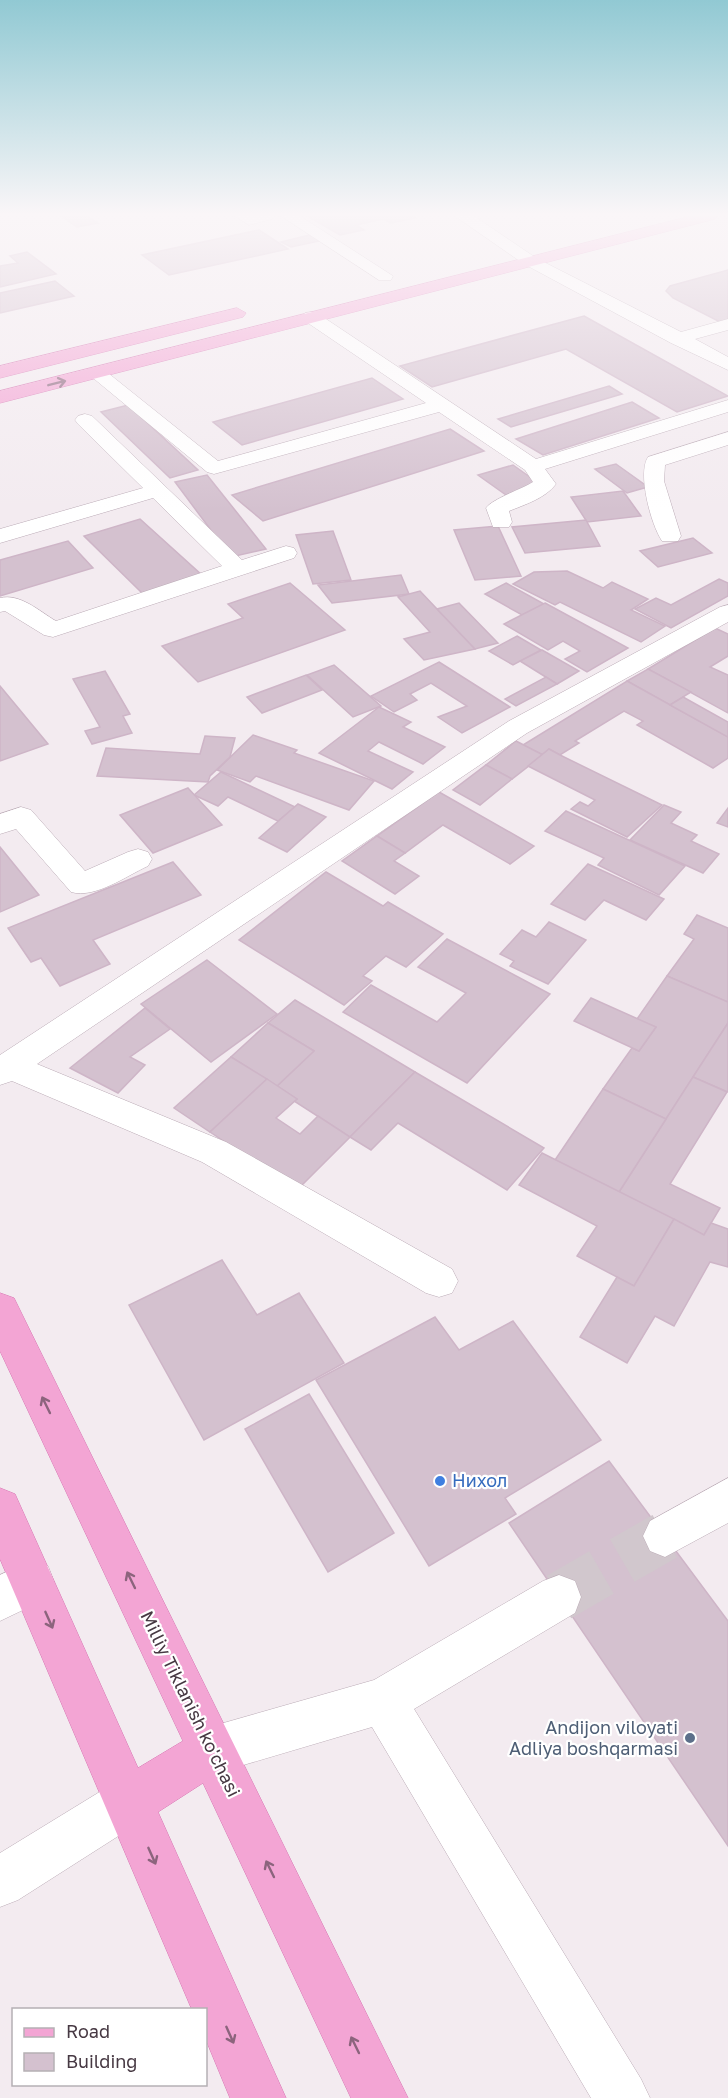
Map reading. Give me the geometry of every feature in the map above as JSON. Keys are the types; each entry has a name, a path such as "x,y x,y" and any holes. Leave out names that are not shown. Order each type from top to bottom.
{"main road":[{"path":"0,372 232,314"},
{"path":"0,398 323,314"},
{"name":"Milliy Tiklanish ko'chasi","path":"0,1310 380,2098"},
{"path":"0,1509 16,1591 128,1802 258,2098"},
{"path":"128,1802 213,1750"}],"street":[{"path":"630,314 728,364"},
{"path":"311,317 533,466 545,484 523,498 497,508 501,522"},
{"path":"677,339 728,324"},
{"path":"96,373 214,468 441,405"},
{"path":"533,466 728,406"},
{"path":"85,420 238,569"},
{"path":"670,536 653,481 655,460 728,438"},
{"path":"0,536 158,490"},
{"path":"0,605 9,603 53,630 286,553"},
{"path":"4,1069 518,727 728,612"},
{"path":"0,825 21,816 81,885 138,859"},
{"path":"4,1069 214,1152 439,1281"},
{"path":"665,1536 728,1498"},
{"path":"213,1750 383,1701 559,1597"},
{"path":"383,1701 622,2098"},
{"path":"0,1882 128,1802"}],"building":[{"path":"704,314 728,314 728,322 722,323"},
{"path":"584,316 728,396 677,412 566,349 432,387 400,366"},
{"path":"372,378 403,399 242,445 213,422"},
{"path":"609,386 622,394 511,427 498,419"},
{"path":"632,402 659,418 543,455 516,439"},
{"path":"128,405 198,470 170,478 101,412"},
{"path":"450,429 484,451 263,521 232,495"},
{"path":"616,464 648,487 627,493 595,469"},
{"path":"513,465 541,485 506,495 478,475"},
{"path":"207,475 266,549 231,557 175,482"},
{"path":"623,491 641,516 587,522 571,497"},
{"path":"140,519 203,576 144,595 84,536"},
{"path":"586,520 600,546 525,553 512,527"},
{"path":"498,526 521,576 475,580 454,530"},
{"path":"333,531 351,580 313,584 296,535"},
{"path":"693,538 712,553 658,567 640,551"},
{"path":"68,541 93,568 0,596 0,560"},
{"path":"567,571 603,588 612,582 648,599 631,610 665,626 641,642 560,602 555,605 513,584 534,572"},
{"path":"401,575 409,594 332,603 318,585"},
{"path":"719,579 728,583 728,596 671,628 635,609 656,598 671,605"},
{"path":"290,583 345,630 198,682 162,646 243,618 228,604"},
{"path":"506,583 544,604 522,615 485,594"},
{"path":"420,591 475,649 424,660 404,639 430,632 398,597"},
{"path":"459,603 498,643 475,649 437,609"},
{"path":"545,603 628,648 587,672 565,659 580,651 563,641 548,650 504,624"},
{"path":"715,628 728,634 728,656 710,667 728,675 728,713 648,669"},
{"path":"517,636 541,650 513,665 489,651"},
{"path":"542,650 579,671 557,684 520,661"},
{"path":"439,662 510,707 462,733 438,717 467,706 431,683 410,694 417,700 394,712 371,696"},
{"path":"334,665 381,706 353,717 307,675"},
{"path":"648,669 691,692 670,705 627,681"},
{"path":"105,671 130,714 123,716 132,733 92,744 85,731 100,727 73,679"},
{"path":"306,675 322,690 262,713 247,697"},
{"path":"546,677 557,684 516,706 505,699"},
{"path":"627,681 728,737 728,758 713,768 637,725 643,721 624,711 575,741 579,743 560,755 549,749 543,755 523,745"},
{"path":"0,686 48,744 0,761"},
{"path":"683,697 728,722 728,737 670,705"},
{"path":"379,707 411,722 403,727 445,747 423,764 379,742 368,751 413,772 392,789 319,753"},
{"path":"253,735 297,750 294,753 374,781 349,810 256,776 250,782 217,770"},
{"path":"205,736 235,738 230,757 210,776 208,782 97,776 106,748 200,754"},
{"path":"516,741 543,755 512,779 486,765"},
{"path":"549,749 662,805 627,837 571,809 580,802 588,806 595,800 528,766"},
{"path":"486,765 512,779 480,805 453,790"},
{"path":"221,772 295,807 278,821 228,797 218,806 194,795"},
{"path":"188,788 222,825 153,853 120,815"},
{"path":"439,792 534,846 510,864 443,825 405,853 377,836"},
{"path":"298,804 326,817 287,852 259,838"},
{"path":"664,805 681,812 671,823 697,835 691,841 719,854 703,873 630,840"},
{"path":"728,808 728,827 717,823"},
{"path":"566,811 685,866 659,895 598,865 604,858 545,831"},
{"path":"377,836 405,853 394,861 419,876 395,894 342,861"},
{"path":"0,847 39,895 0,912"},
{"path":"173,862 201,895 93,940 110,964 60,986 41,958 31,962 8,928"},
{"path":"588,864 664,899 646,920 604,900 585,920 551,904"},
{"path":"326,872 383,906 388,902 443,934 406,967 386,956 363,976 372,981 344,1005 239,940"},
{"path":"697,915 728,928 728,1002 667,976 694,939 684,934"},
{"path":"549,922 586,940 548,984 510,966 514,961 500,954 522,930 536,937"},
{"path":"447,939 550,994 467,1083 343,1012 371,985 437,1022 466,993 418,967"},
{"path":"207,960 277,1014 211,1062 141,1004"},
{"path":"667,976 728,1002 728,1023 666,1119 603,1089 632,1048 639,1051 656,1027 637,1019"},
{"path":"591,998 656,1027 639,1051 574,1021"},
{"path":"295,1000 415,1072 350,1137 294,1101 297,1099 277,1086 314,1051 268,1023"},
{"path":"145,1008 170,1029 130,1057 145,1065 118,1093 70,1068"},
{"path":"268,1023 314,1051 277,1086 231,1057"},
{"path":"728,1023 728,1092 693,1077"},
{"path":"231,1057 267,1079 210,1132 174,1108"},
{"path":"415,1072 544,1148 507,1190 398,1123 371,1150 350,1137"},
{"path":"693,1077 727,1092 670,1184 720,1208 704,1235 619,1192"},
{"path":"267,1079 297,1099 276,1118 300,1134 318,1116 350,1137 297,1190 210,1132"},
{"path":"603,1089 666,1119 619,1192 555,1160"},
{"path":"542,1153 674,1219 634,1286 577,1256 597,1226 519,1185"},
{"path":"674,1219 704,1235 711,1223 728,1229 728,1267 710,1262 674,1326 655,1316 627,1363 580,1337 617,1277 634,1286"},
{"path":"222,1260 257,1315 299,1293 344,1363 204,1440 129,1305"},
{"path":"435,1317 459,1350 513,1321 601,1440 505,1498 516,1514 429,1566 316,1380"},
{"path":"309,1394 394,1533 328,1572 245,1429"},
{"path":"609,1461 728,1621 728,1846 509,1523"}],"tunnel":[{"path":"559,1597 665,1536"}],"place":[{"name":"Нихол","path":"440,1481"},
{"name":"Andijon viloyati Adliya boshqarmasi","path":"690,1738"}]}
